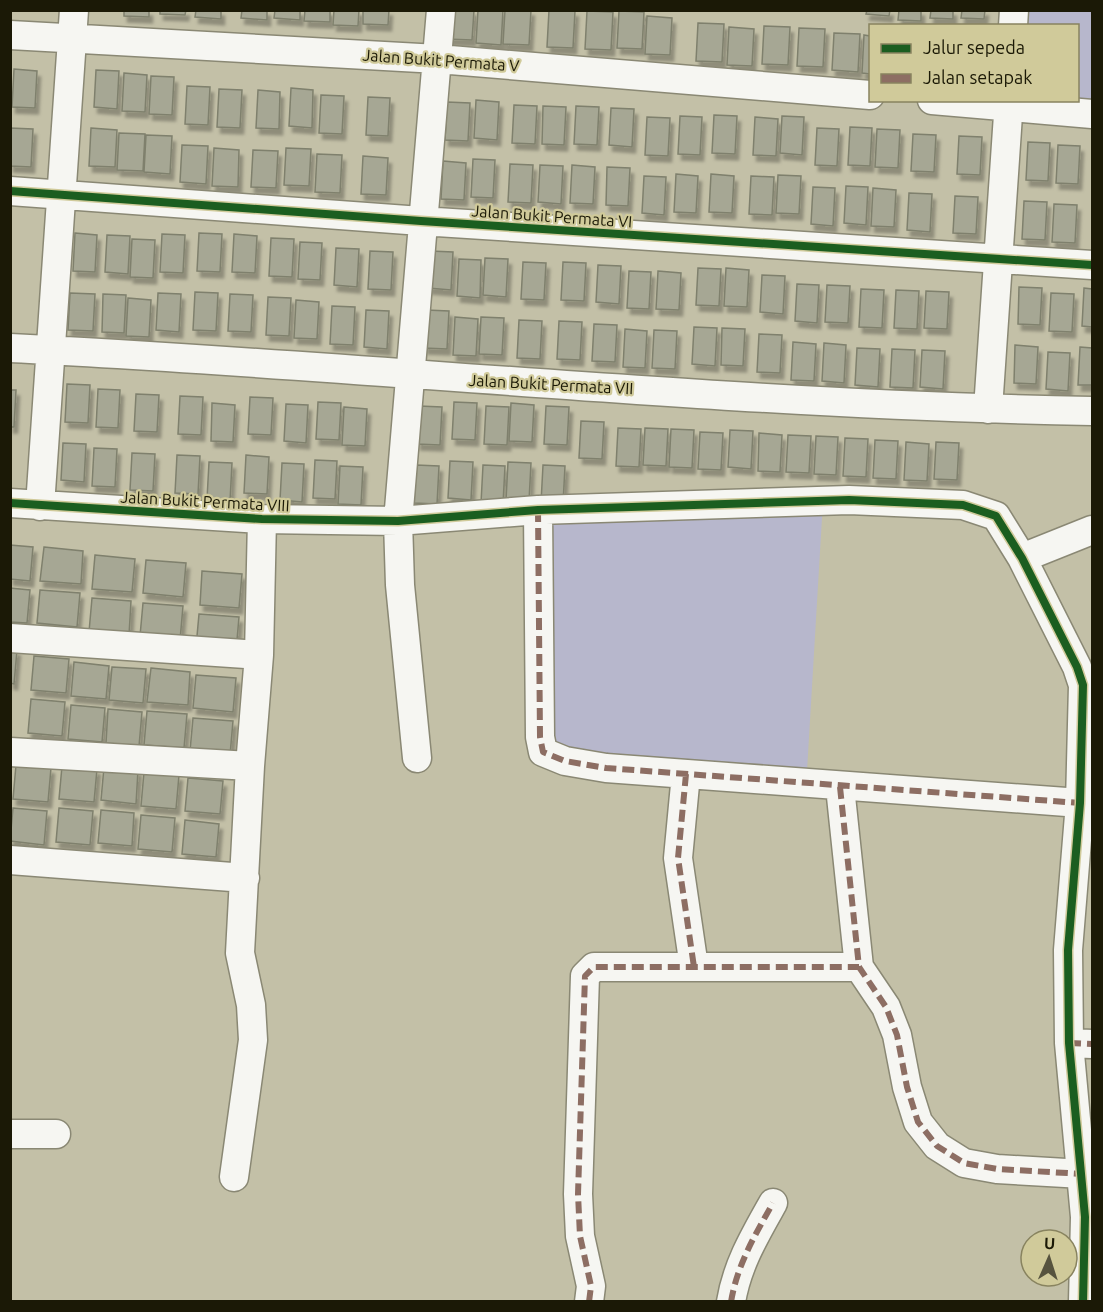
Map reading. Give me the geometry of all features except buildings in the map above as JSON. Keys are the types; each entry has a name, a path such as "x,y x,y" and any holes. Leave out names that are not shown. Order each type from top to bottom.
{"street":[{"path":"40,506 74,10"},
{"path":"417,758 399,585 398,521 412,376 421,221 441,10"},
{"name":"Jalan Bukit Permata V","path":"10,36 438,59 869,95"},
{"path":"970,102 1092,114"},
{"path":"988,409 1009,104"},
{"name":"Jalan Bukit Permata VI","path":"10,191 421,221 1092,265"},
{"name":"Jalan Bukit Permata VII","path":"10,348 412,376 988,409 1092,411"},
{"name":"Jalan Bukit Permata VIII","path":"10,503 262,519 398,521 538,510 849,500 963,505 996,516 1022,558 1077,667 1083,685 1080,803 1068,950 1080,1044 1083,1174 1089,1217 1083,1302"},
{"path":"538,510 540,737 543,752 565,761 606,768 1080,803"},
{"path":"234,1177 253,1040 251,1005 240,953 250,766 259,655 262,519"},
{"path":"1022,558 1092,530"},
{"path":"10,638 259,655"},
{"path":"10,752 250,766"},
{"path":"686,774 678,858 694,967"},
{"path":"840,787 860,967 886,1007 897,1035 907,1087 918,1122 937,1146 963,1163 997,1169 1083,1174"},
{"path":"10,860 245,878"},
{"path":"589,1302 591,1286 580,1236 578,1194 585,976 594,968 860,967"},
{"path":"10,1134 56,1134"},
{"path":"731,1302 735,1280 747,1249 773,1203"}],"shaded area":[{"path":"1014,11 1092,11 1092,114 1079,101 1079,24 1013,24"},
{"path":"823,501 807,771 543,760 532,511"}],"marked path":[{"path":"538,510 540,737 543,752 565,761 606,768 1080,803"},
{"path":"686,774 678,858 694,967"},
{"path":"840,787 859,967 886,1007 897,1035 907,1087 918,1122 937,1146 964,1163 997,1169 1083,1174"},
{"path":"589,1302 591,1286 580,1236 578,1194 585,976 594,967 859,967"},
{"path":"1069,1043 1092,1044"},
{"path":"731,1302 742,1263 773,1203"}],"cycle path":[{"path":"10,191 421,221 1092,265"},
{"path":"10,503 262,519 398,521 538,510 849,500 963,505 996,516 1022,558 1077,667 1083,685 1080,803 1068,950 1069,1043 1085,1217 1083,1302"}]}
